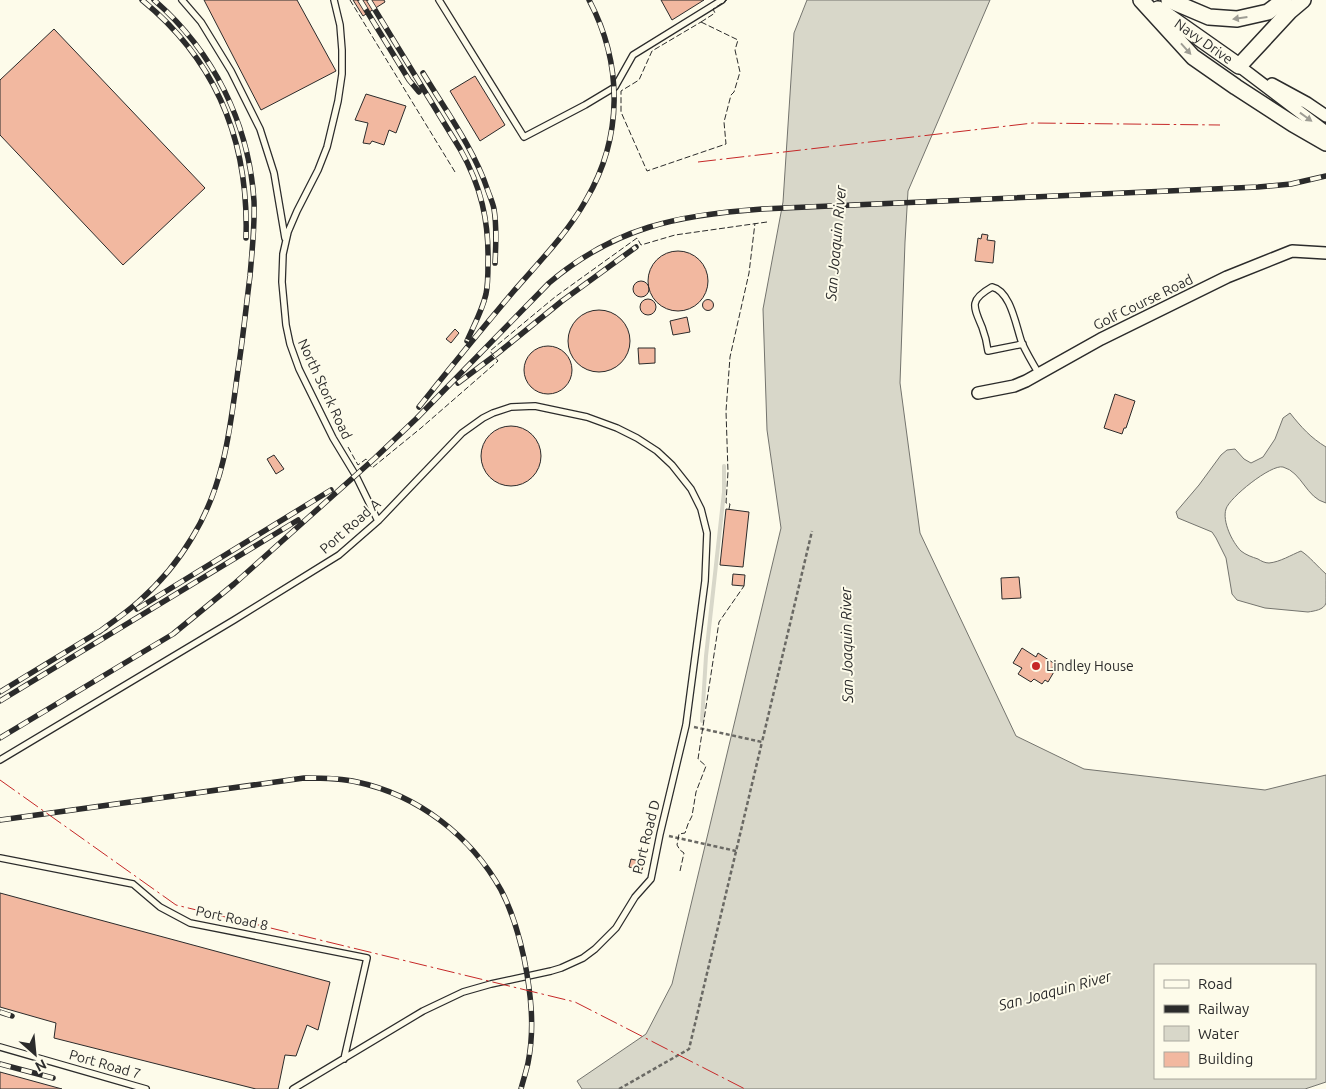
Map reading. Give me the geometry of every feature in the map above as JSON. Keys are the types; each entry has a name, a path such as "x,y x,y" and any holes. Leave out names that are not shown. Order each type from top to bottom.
{"street":[{"name":"Navy Drive","path":"1143,0 1239,66"},
{"path":"1143,0 1193,57 1244,92 1324,138"},
{"path":"1169,0 1209,17 1237,19 1268,12 1284,0"},
{"path":"1239,66 1290,11 1303,0"},
{"path":"1239,66 1307,103 1326,116"},
{"path":"1239,66 1324,138"},
{"name":"Golf Course Road","path":"978,393 1014,386 1101,339 1227,277 1292,251 1326,253"}],"lane":[{"path":"182,0 201,22 231,71 260,129 274,173 286,242"},
{"name":"North Stork Road","path":"334,0 340,24 342,50 342,74 338,101 327,146 318,170 288,232 283,254 282,282 286,326 299,369 333,438 356,476 378,521"},
{"path":"439,0 524,137 615,87 633,55 722,0"},
{"path":"1023,344 988,351 985,336 974,307 985,291 992,287 997,288 1007,299 1023,344 1039,374"},
{"name":"Port Road A","path":"0,760 339,555 378,521 462,433 493,413 511,407 535,406 587,417 616,428 637,438 672,465 691,489 698,502"},
{"name":"Port Road D","path":"293,1089 423,1011 463,992 491,984 551,972 573,963 589,953 616,928 635,897 651,879 686,724 705,581 706,533 698,502"},
{"name":"Port Road 8","path":"0,858 133,884 160,908 190,923 367,958 344,1059"},
{"name":"Port Road 7","path":"0,1047 146,1089"}],"path":[{"path":"619,1089 689,1049 812,531"},
{"path":"686,724 762,742"},
{"path":"660,834 736,851"}],"water":[{"name":"San Joaquin River","path":"807,0 990,0 908,191 900,383 920,533 1016,736 1084,769 1265,790 1326,775 1326,1082 1305,1089 582,1089 577,1081 646,1034 672,984 781,528 767,430 763,309 783,202 794,33"},
{"path":"1290,413 1306,432 1326,447 1326,503 1314,496 1295,474 1283,467 1277,467 1260,476 1234,497 1226,509 1225,519 1234,542 1245,554 1269,563 1301,551 1326,574 1326,603 1319,610 1308,612 1265,608 1237,600 1232,594 1226,558 1212,532 1178,518 1176,512 1227,450 1235,449 1244,459 1251,463 1263,457 1275,439 1283,418"}],"building":[{"path":"204,0 297,0 336,71 261,110"},
{"path":"353,0 384,0 385,2 363,16"},
{"path":"661,0 704,0 672,20"},
{"path":"54,29 205,188 123,265 0,135 0,80"},
{"path":"475,76 505,125 480,141 450,91"},
{"path":"366,94 406,106 396,133 389,130 384,145 372,141 370,144 363,143 368,123 355,120"},
{"path":"982,234 988,235 987,240 995,241 993,263 975,261 978,238 981,239"},
{"path":"672,251 684,251 695,256 703,264 708,275 706,293 695,306 684,311 672,311 661,306 653,298 648,287 648,275 653,264 661,256"},
{"path":"641,281 649,289 641,297 633,289"},
{"path":"648,299 654,301 656,307 654,313 648,315 642,313 640,307 642,301"},
{"path":"708,299 714,305 708,311 702,305"},
{"path":"593,310 605,310 621,319 628,329 630,341 628,353 621,363 605,372 593,372 582,367 573,358 568,347 568,335 573,324 582,315"},
{"path":"687,317 690,332 673,335 670,321"},
{"path":"455,329 459,333 451,343 446,339"},
{"path":"543,346 553,346 565,353 572,365 572,375 565,387 553,394 543,394 535,390 528,383 524,375 524,365 528,357 535,350"},
{"path":"638,348 655,348 655,363 639,364"},
{"path":"1115,394 1135,401 1126,428 1124,428 1122,434 1104,428"},
{"path":"511,426 528,431 536,439 541,456 536,473 528,481 511,486 494,481 486,473 481,456 486,439 494,431"},
{"path":"274,455 284,469 276,474 267,459"},
{"path":"726,509 749,512 743,567 720,565"},
{"path":"733,574 745,575 744,586 732,585"},
{"path":"1019,577 1021,598 1002,599 1001,578"},
{"name":"Lindley House","path":"1022,648 1036,657 1038,653 1055,664 1052,668 1055,670 1048,682 1045,680 1042,684 1034,679 1031,682 1018,674 1022,668 1013,663"},
{"path":"631,859 644,862 642,870 629,867"},
{"path":"0,893 330,982 318,1030 307,1025 296,1056 285,1055 278,1089 256,1089 54,1038 56,1023 0,1007"},
{"path":"0,1072 62,1089 0,1089"}],"waterway":[{"path":"702,721 706,656 724,492 724,466"}],"railway":[{"path":"142,0 168,24 190,49 209,77 223,106 234,137 242,169 246,238"},
{"path":"99,632 154,587 182,554 204,516 225,455 250,276 254,201 251,172 245,144 236,117 224,90 194,42 154,0"},
{"path":"360,0 409,80 419,92"},
{"path":"369,0 460,149 478,190 487,233 488,283 478,318 467,341"},
{"path":"419,407 561,236 578,213 598,176 607,151 612,126 613,75 608,49 600,24 589,0"},
{"path":"423,73 459,130 482,175 494,209 496,229 495,263"},
{"path":"0,738 173,634 234,584 375,458 416,419 549,283 598,249 623,237 675,220 762,209 1258,187 1291,184 1326,176"},
{"path":"458,383 562,301 636,247"},
{"path":"137,609 331,490"},
{"path":"0,701 298,520"},
{"path":"0,692 105,628"},
{"path":"0,820 304,778 331,778 351,781 379,788 401,797 441,821 474,852 489,870 509,906 524,958 531,1010 530,1050 521,1089"},
{"path":"0,1012 12,1016"},
{"path":"0,1064 53,1078"}],"fence":[{"path":"350,0 455,172"},
{"path":"701,22 715,13 713,9 727,0"},
{"path":"701,22 738,40 735,50 740,72 734,92 731,95 724,122 726,144 647,171 621,112 621,91 639,80 652,51 701,22"},
{"path":"348,447 358,465 366,459 372,468 498,361 490,351 555,297 637,238 641,245 675,235 767,222"},
{"path":"729,509 730,504 726,503 728,472 726,411 730,357 749,273 755,223"},
{"path":"680,871 684,853 677,845 679,834 685,833 692,816 696,792 706,766 698,759 719,622 744,586"}],"power":[{"path":"698,162 1033,123 1220,125"},
{"path":"0,780 176,905 575,1002 745,1089"}],"place":[{"name":"Lindley House","path":"1036,666"}]}
